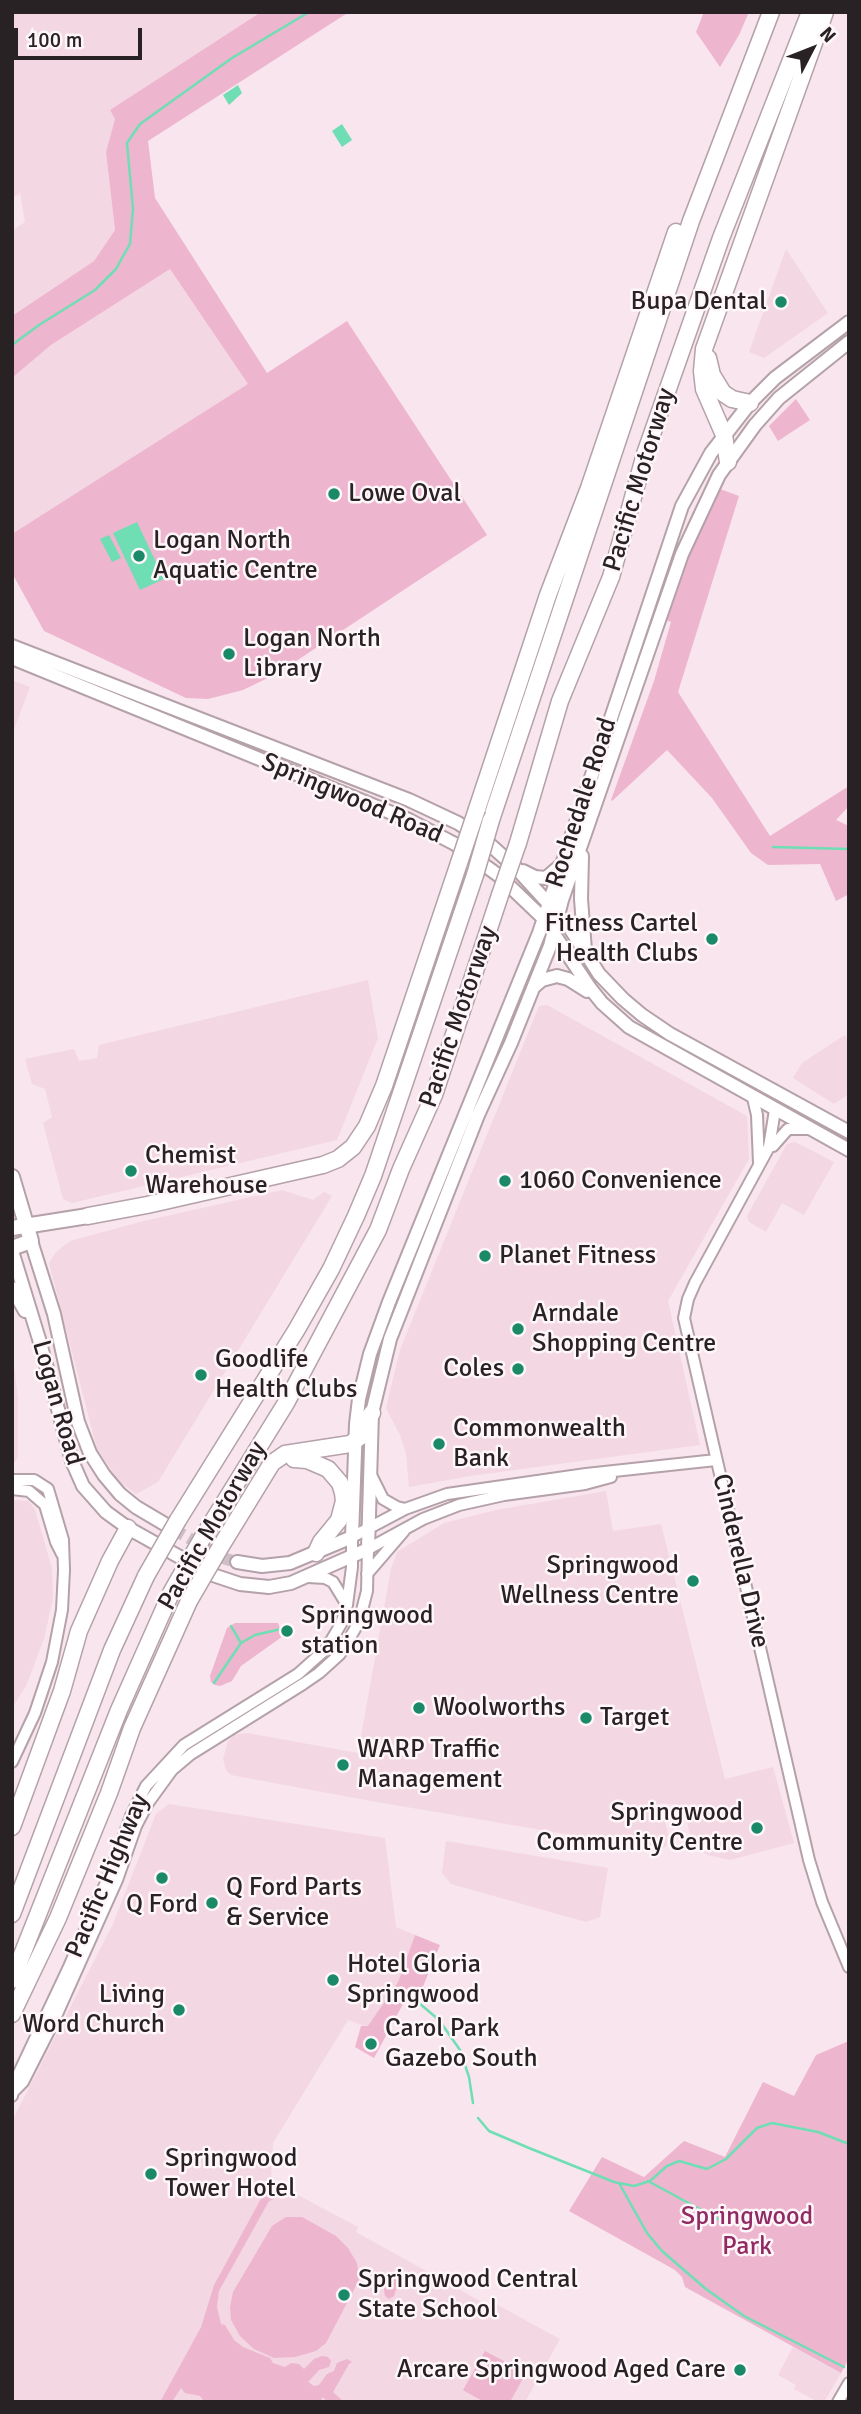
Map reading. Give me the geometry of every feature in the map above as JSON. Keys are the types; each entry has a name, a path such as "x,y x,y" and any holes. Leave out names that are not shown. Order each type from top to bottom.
{"highway":[{"path":"88,1216 323,1165 338,1159 353,1147 367,1126 384,1086 543,607 589,488 664,264 738,72 770,12"},
{"name":"Pacific Motorway","path":"12,1914 112,1650 146,1576 331,1269 373,1176 691,220 770,12"},
{"name":"Pacific Motorway","path":"12,1980 119,1710 171,1593 286,1402 378,1230 401,1169 434,1095 518,844 560,701 611,577 645,454 721,238 810,12"},
{"path":"728,462 724,435 704,389 704,349 825,12"},
{"path":"704,349 719,389 732,400 750,403"},
{"path":"12,2014 58,1918 109,1793 132,1728 189,1601 221,1546 272,1463 285,1454 346,1445 356,1440 372,1413"},
{"path":"314,1450 336,1465 354,1488"},
{"path":"260,1482 278,1466 295,1459 320,1465 335,1475 343,1493 343,1511 334,1529 321,1542 316,1553"},
{"path":"12,1827 62,1691 79,1631 113,1553 128,1528"}],"main road":[{"name":"Rochedale Road","path":"352,1537 359,1399 378,1330 544,919 682,506 724,435 750,403 775,377 849,322"},
{"name":"Rochedale Road","path":"368,1549 372,1413 392,1333 478,1115 534,989 682,554 704,503 728,462 755,425 779,398 849,342"},
{"name":"Springwood Road","path":"12,646 421,805 471,831 509,860 559,913 609,987 642,1015 670,1034 849,1132"},
{"name":"Springwood Road","path":"12,659 373,805 455,844 498,875 544,919 584,980 629,1027 849,1150"},
{"path":"126,689 119,695 141,711"},
{"path":"217,742 222,728"},
{"path":"583,842 582,899 586,954"},
{"path":"509,860 529,875 541,878 550,876 563,864"},
{"path":"534,989 542,980 560,976 597,996"},
{"path":"774,1091 775,1110"},
{"name":"Logan Road","path":"12,1177 19,1227 31,1241 54,1314 83,1436 94,1460 110,1483 144,1512 175,1525"},
{"path":"19,1227 88,1216"},
{"path":"12,1249 31,1241"},
{"name":"Logan Road","path":"12,1249 77,1475 96,1503 128,1528 210,1574 233,1583 269,1587 308,1577 368,1549"},
{"path":"12,1287 39,1339"},
{"path":"128,1528 144,1512"},
{"path":"237,1562 262,1566 290,1563 352,1537"}],"street":[{"path":"753,1098 757,1115 760,1165"},
{"path":"760,1165 771,1143 775,1110"},
{"path":"760,1165 779,1136 787,1130 810,1129"},
{"name":"Cinderella Drive","path":"760,1165 695,1283 685,1308 687,1334 809,1860 822,1902 849,1967"},
{"path":"352,1537 405,1509 460,1492 586,1474 716,1460"},
{"path":"368,1549 435,1514 477,1500 585,1484 633,1470"},
{"path":"370,1473 383,1499 405,1509"},
{"path":"12,1480 29,1479 46,1486 64,1540 63,1600 55,1649 35,1713 12,1762"},
{"path":"12,1489 29,1491 50,1501"},
{"path":"367,1574 405,1530"},
{"name":"Pacific Highway","path":"13,2094 17,2077 79,1944 146,1786 184,1745 298,1674 318,1658 341,1624 347,1605 352,1537"},
{"name":"Pacific Highway","path":"13,2094 23,2082 53,2023 113,1889 136,1826 148,1802 172,1770 191,1754 303,1684 334,1661 347,1644 361,1614 367,1591 368,1549"},
{"path":"308,1577 325,1578 333,1582 347,1605"},
{"path":"838,2402 849,2383"}],"shaded area":[{"path":"12,12 261,12 110,110 115,119 106,152 115,230 94,261 12,316 12,231 25,222 20,193 12,198"},
{"path":"238,85 242,93 229,105 223,95"},
{"path":"342,124 352,140 342,147 332,131"},
{"path":"786,249 828,313 764,358 749,352"},
{"path":"170,269 249,385 12,534 12,378 51,345"},
{"name":"Logan North Aquatic Centre","path":"137,522 164,579 140,590 113,533"},
{"path":"109,535 121,558 112,562 100,539"},
{"path":"12,680 30,687 13,732 12,731"},
{"path":"368,980 378,1038 337,1140 72,1203 63,1199 43,1123 52,1117 45,1089 32,1084 25,1059 74,1049 79,1061 97,1058 99,1045"},
{"path":"547,1005 747,1116 749,1159 668,1301 700,1445 470,1476 409,1487 406,1453 386,1408 400,1350 539,1006"},
{"path":"845,1035 849,1042 849,1094 834,1104 793,1078 802,1063"},
{"path":"795,1142 834,1162 804,1215 782,1203 766,1232 749,1222 747,1216 787,1144"},
{"path":"282,1190 313,1200 324,1192 332,1196 158,1482 136,1494 119,1481 97,1449 49,1263 56,1252 70,1241 140,1222"},
{"path":"12,1348 18,1399 18,1458 12,1465"},
{"path":"606,1491 613,1531 661,1524 725,1779 773,1767 794,1843 730,1860 708,1855 697,1848 690,1838 685,1806 660,1803 668,1833 666,1846 660,1850 371,1801 231,1775 226,1770 223,1759 228,1741 235,1735 247,1733 358,1753 391,1569 397,1552 444,1523 496,1510"},
{"path":"12,1500 29,1501 35,1510 52,1568 53,1598 44,1639 26,1686 12,1708"},
{"path":"169,1804 385,1838 396,1927 415,1935 398,1982 368,2027 348,2020 273,2143 271,2180 214,2285 201,2327 160,2402 12,2402 12,2121 113,1924 156,1814"},
{"path":"446,1841 608,1868 600,1917 586,1922 451,1884 442,1873"},
{"name":"Springwood Central State School","path":"292,2192 358,2227 356,2232 489,2306 492,2302 560,2339 525,2402 172,2402 221,2325 217,2307 219,2291 269,2200"},
{"path":"793,2347 841,2373 824,2402 818,2402 794,2389 796,2385 778,2375"}],"green space":[{"path":"261,12 349,12 148,141 155,198 267,373 347,321 487,535 278,673 243,690 208,699 186,698 44,631 12,573 12,534 248,384 170,269 51,345 12,378 12,316 94,261 115,230 106,152 115,119 110,110"},
{"path":"704,12 749,12 720,67 696,32"},
{"path":"796,399 810,420 778,441 769,426"},
{"path":"720,489 739,496 678,692 770,836 849,786 849,806 836,820 849,826 849,894 836,901 820,864 768,865 751,853 712,798 667,750 611,800 654,681 671,622 666,620 695,539"},
{"path":"235,1623 278,1623 283,1636 241,1666 232,1681 220,1686 215,1685 210,1676 227,1628"},
{"path":"415,1935 440,1945 422,1989 412,1987 374,2058 355,2047 361,2026 368,2026 398,1982"},
{"name":"Springwood Park","path":"849,2041 849,2358 841,2373 685,2287 682,2277 675,2270 569,2211 602,2157 644,2177 684,2141 725,2157 763,2082 794,2096 816,2055"},
{"path":"271,2180 292,2192 269,2201 219,2291 217,2307 221,2324 225,2325 234,2340 243,2347 285,2367 291,2363 299,2364 304,2369 314,2359 328,2357 331,2361 329,2367 319,2370 308,2382 314,2386 319,2385 327,2374 334,2371 337,2363 347,2359 352,2362 333,2392 344,2402 329,2402 322,2397 321,2402 205,2402 200,2396 185,2393 181,2388 172,2402 160,2402 201,2327 214,2285"},
{"path":"286,2217 302,2217 336,2236 348,2248 357,2263 359,2280 326,2343 316,2351 295,2357 274,2358 254,2349 240,2336 231,2320 230,2307 233,2292 272,2226"},
{"path":"387,2274 399,2280 394,2296 389,2299 385,2296 383,2283"},
{"path":"485,2351 526,2373 510,2402 484,2402 463,2390"}],"waterway":[{"path":"12,345 95,290 116,269 130,244 133,209 127,143 140,124 232,58 309,12"},
{"path":"773,847 849,849"},
{"path":"231,1626 241,1643"},
{"path":"214,1683 241,1643 255,1635 281,1629"},
{"path":"390,1995 419,2003 439,2020 460,2050 469,2077 473,2103"},
{"path":"478,2118 489,2131 614,2182 634,2186 650,2181 667,2166 679,2161 707,2169 726,2159 757,2128 772,2123 818,2132 849,2144"},
{"path":"648,2181 718,2219"},
{"path":"619,2183 647,2233 662,2251 706,2289 744,2316 844,2367"}],"tunnel":[{"path":"173,1529 226,1559 237,1562"}],"place":[{"name":"Bupa Dental","path":"781,302"},
{"name":"Lowe Oval","path":"334,494"},
{"name":"Logan North Aquatic Centre","path":"139,556"},
{"name":"Logan North Library","path":"229,654"},
{"name":"Fitness Cartel Health Clubs","path":"712,939"},
{"name":"Chemist Warehouse","path":"131,1171"},
{"name":"1060 Convenience","path":"505,1181"},
{"name":"Planet Fitness","path":"485,1256"},
{"name":"Arndale Shopping Centre","path":"518,1329"},
{"name":"Coles","path":"518,1369"},
{"name":"Goodlife Health Clubs","path":"201,1375"},
{"name":"Commonwealth Bank","path":"439,1444"},
{"name":"Springwood Wellness Centre","path":"693,1581"},
{"name":"Springwood station","path":"287,1631"},
{"name":"Woolworths","path":"419,1708"},
{"name":"Target","path":"586,1718"},
{"name":"WARP Traffic Management","path":"343,1765"},
{"name":"Springwood Community Centre","path":"757,1828"},
{"name":"Q Ford","path":"162,1878"},
{"name":"Q Ford Parts & Service","path":"212,1903"},
{"name":"Hotel Gloria Springwood","path":"333,1980"},
{"name":"Living Word Church","path":"179,2010"},
{"name":"Carol Park Gazebo South","path":"371,2044"},
{"name":"Springwood Tower Hotel","path":"151,2174"},
{"name":"Springwood Central State School","path":"344,2295"},
{"name":"Arcare Springwood Aged Care","path":"740,2370"}]}
